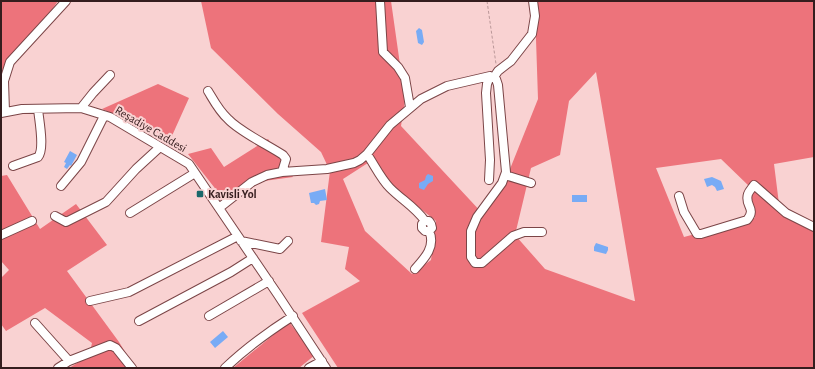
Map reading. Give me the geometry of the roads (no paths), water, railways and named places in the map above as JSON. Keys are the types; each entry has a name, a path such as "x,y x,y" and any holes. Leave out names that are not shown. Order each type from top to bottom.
{"street":[{"path":"3,112 4,81 10,62 66,1"},
{"path":"380,1 383,52 402,72 405,78 410,107"},
{"path":"489,180 490,160 486,93 487,84 494,75 511,61 532,34 535,16 533,1"},
{"path":"81,108 110,75"},
{"path":"219,208 252,182 267,175 282,172 327,168 360,160 367,154 390,125 421,99 437,90 457,83 494,75"},
{"path":"494,75 498,84 506,166 505,175 502,184 477,217 471,232 471,253 473,261 477,264 482,263 513,236 524,232 542,232"},
{"path":"208,91 216,105 228,120 283,155 286,159 282,172"},
{"name":"Reşadiye Caddesi","path":"3,112 22,109 81,108 110,117 188,164 254,258 324,364"},
{"path":"13,166 40,155 41,146 38,109"},
{"path":"61,186 81,162 104,116"},
{"path":"55,216 66,222 106,202 136,169 160,147"},
{"path":"367,154 389,187 416,210 425,221 432,224 432,228 429,231 431,238 430,248 425,258 415,269"},
{"path":"130,213 195,173"},
{"path":"505,175 531,183"},
{"path":"680,196 684,212 696,234 701,234 747,220 752,211 748,202 748,194 754,186 786,213 814,227"},
{"path":"1,235 32,221"},
{"path":"90,301 129,292 240,238 280,249 288,241"},
{"path":"140,321 254,258"},
{"path":"209,316 269,281"},
{"path":"225,368 239,354 267,332 293,316"},
{"path":"35,323 70,361"},
{"path":"58,368 70,361 110,345 116,348 132,368"},
{"path":"309,368 324,364"}],"water":[{"path":"419,28 422,30 424,42 422,45 418,43 416,31"},
{"path":"70,151 77,155 71,166 70,165 67,169 64,167 66,163 64,162"},
{"path":"428,174 433,176 433,181 428,184 424,190 419,188 419,183 425,180"},
{"path":"712,177 721,181 724,189 717,191 712,185 707,187 704,179"},
{"path":"325,189 327,200 320,201 319,204 316,205 311,203 309,193"},
{"path":"572,195 587,195 587,202 572,202"},
{"path":"596,243 608,247 606,254 594,251"},
{"path":"223,331 228,337 215,348 210,342"}],"place":[{"name":"Kavisli Yol","path":"200,194"}]}
